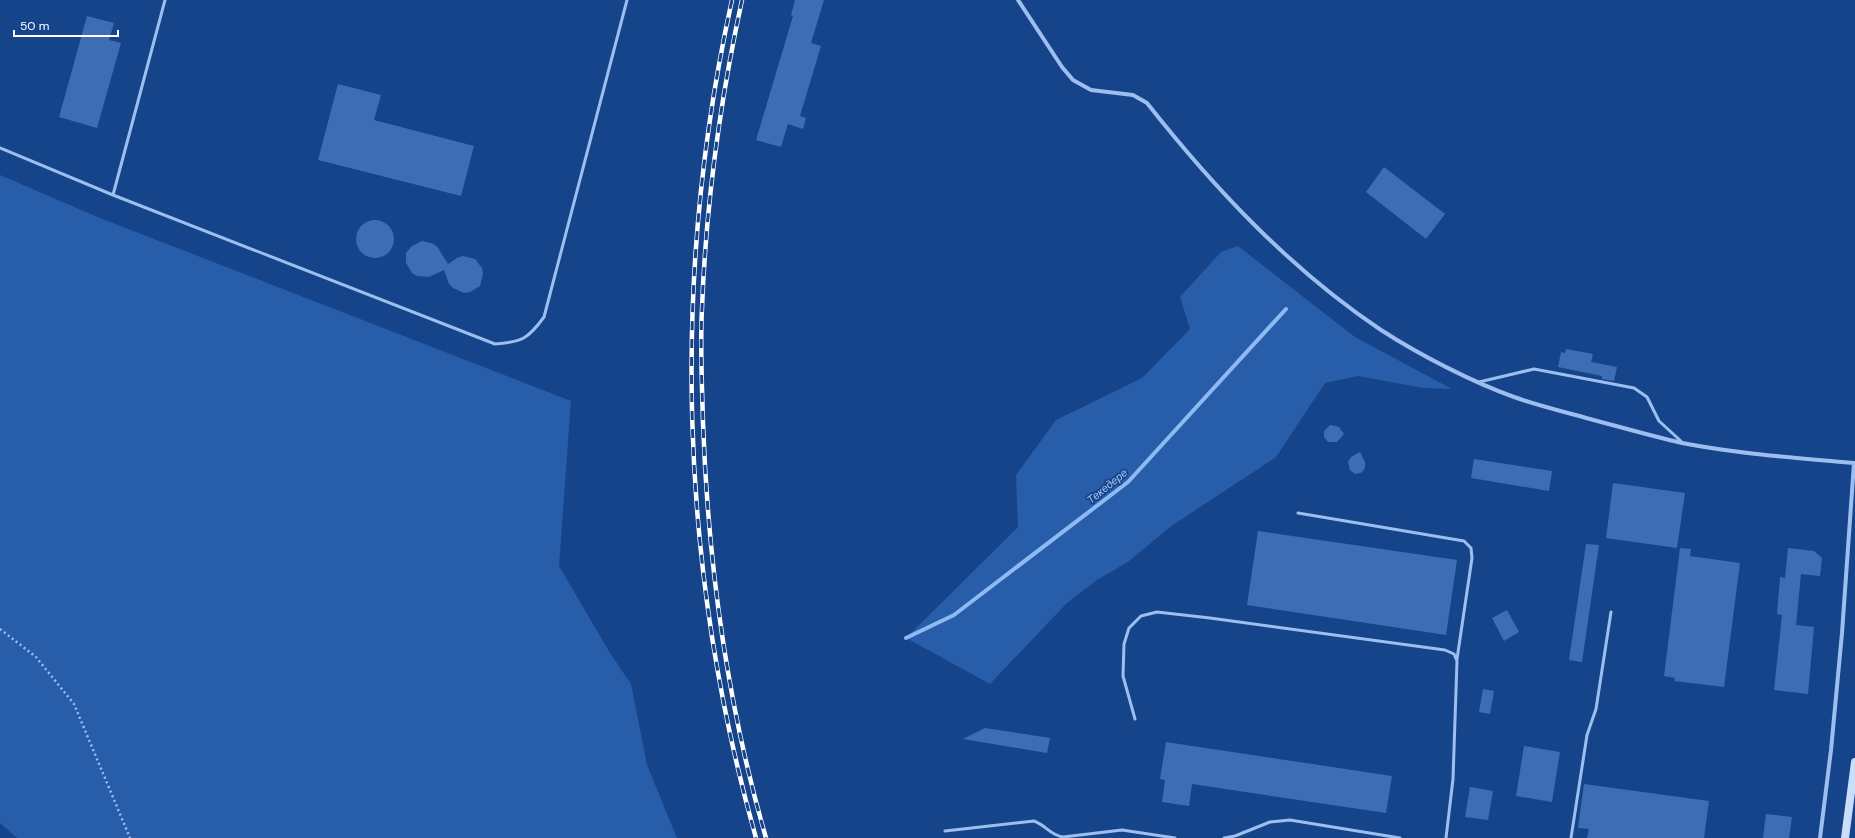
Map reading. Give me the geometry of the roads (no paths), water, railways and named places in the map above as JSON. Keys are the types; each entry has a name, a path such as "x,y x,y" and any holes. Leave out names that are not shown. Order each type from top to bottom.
{"main road":[{"path":"1844,838 1855,762"}],"street":[{"path":"1018,0 1062,67 1073,80 1091,90 1133,95 1147,103 1219,189 1299,267 1382,330 1427,356 1479,382 1515,397 1683,443 1732,450 1855,463 1841,648 1831,750 1820,838"}],"lane":[{"path":"113,195 165,0"},
{"path":"0,148 113,195 495,344 515,342 531,334 544,317 627,0"},
{"path":"1479,382 1534,369 1634,388 1647,397 1659,421 1683,443"},
{"path":"1298,513 1464,541 1471,548 1472,558 1457,661 1453,779 1446,838"},
{"path":"1135,719 1123,676 1124,644 1129,628 1141,616 1157,612 1444,650 1454,654 1457,661"},
{"path":"1571,838 1587,735 1596,709 1611,612"},
{"path":"1224,838 1235,836 1270,822 1290,820 1400,838"},
{"path":"945,831 1034,821 1043,824 1054,836 1063,837 1122,830 1175,838"}],"waterway":[{"name":"Текедере","path":"906,638 954,615 1128,482 1286,309"}],"railway":[{"path":"732,0 712,104 699,209 692,315 692,420 698,526 711,631 730,735 756,838"},
{"path":"742,0 727,76 715,153 707,230 701,337 703,423 709,528 722,632 740,736 766,838"}]}
